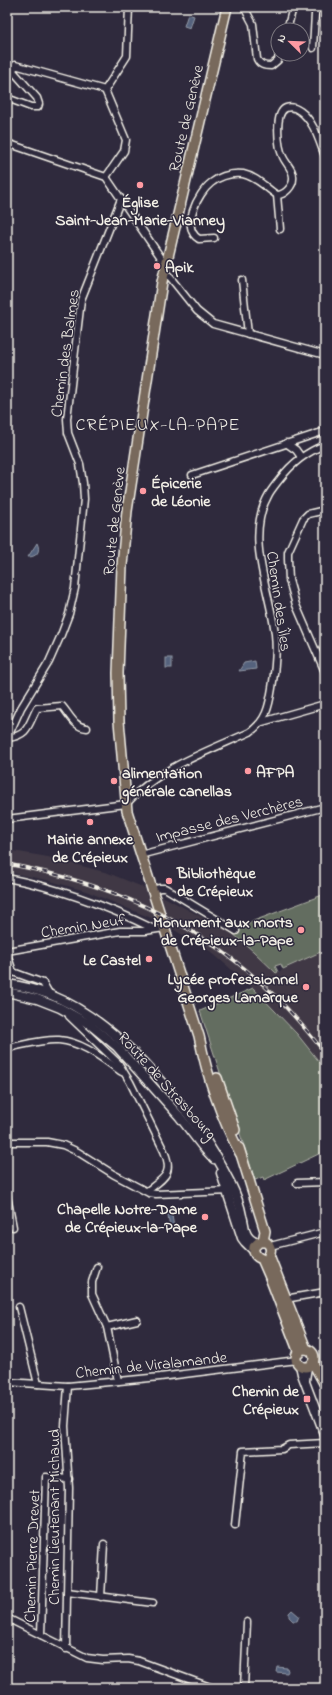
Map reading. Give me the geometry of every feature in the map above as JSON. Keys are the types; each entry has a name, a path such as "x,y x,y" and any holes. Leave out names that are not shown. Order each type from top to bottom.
{"main road":[{"name":"Route de Genève","path":"227,7 165,268 127,511 122,566 118,686 119,721 126,804 151,890 160,929 199,1036 208,1053 237,1134 240,1153 265,1231 262,1249 269,1275 304,1360"},
{"name":"Route de Strasbourg","path":"7,984 50,995 94,1019 116,1035 138,1057 161,1082 191,1119 217,1157 231,1191 242,1238 245,1242 262,1249"},
{"name":"Route de Strasbourg","path":"7,992 37,999 60,1008 89,1024 117,1047 147,1079 179,1116 202,1146 213,1157 231,1191"},
{"name":"Route de Genève","path":"262,1249 285,1299 304,1360"},
{"path":"304,1360 302,1374 325,1435"},
{"path":"304,1360 325,1385"}],"street":[{"path":"105,90 127,56 129,7"},
{"path":"244,7 253,24 258,62 271,66 276,62"},
{"path":"289,22 294,7"},
{"path":"313,48 315,14 317,7"},
{"path":"322,7 325,25"},
{"path":"7,98 31,107 38,107 40,104 37,98 13,71 15,65 105,90"},
{"path":"105,90 126,140 124,151 106,177"},
{"path":"277,195 286,191 292,185 293,178 292,172 280,148 278,116 281,111 286,108 297,108 307,117 325,156"},
{"path":"7,143 106,177 169,276 203,318 221,327 325,355"},
{"path":"214,238 200,239 196,237 192,228 192,214 196,203 210,184 230,174 250,176 277,195 280,229"},
{"name":"Chemin des Balmes","path":"7,738 21,708 49,662 69,614 73,594 84,499 80,464 68,433 66,419 81,300 121,199"},
{"path":"179,210 192,214"},
{"path":"242,280 248,334"},
{"path":"192,474 325,431"},
{"path":"286,444 296,450 301,457"},
{"name":"Chemin des Îles","path":"262,722 270,702 276,653 275,632 259,547 258,532 262,512 269,494 285,472 301,457 313,449 325,445"},
{"path":"325,510 308,514 303,519 288,552 289,580 296,605 325,672"},
{"path":"7,819 126,804 132,797 162,773 250,732 262,722 325,704"},
{"path":"7,738 19,736 24,732 38,708 62,706 76,725 86,728"},
{"name":"Impasse des Verchères","path":"140,855 325,807"},
{"path":"7,878 60,890 160,929"},
{"path":"151,890 165,888 236,932"},
{"name":"Chemin Neuf","path":"7,952 120,930 160,929"},
{"path":"7,952 13,972 43,983 50,995"},
{"path":"60,1008 119,1064 130,1082 168,1159 169,1166 166,1176 147,1191"},
{"path":"7,1048 47,1041 59,1040 68,1042 91,1051 124,1074"},
{"path":"7,1142 47,1142 63,1145 78,1152 113,1174 156,1194 231,1191"},
{"path":"297,1183 325,1182"},
{"path":"7,1196 13,1227"},
{"path":"262,1249 325,1232"},
{"path":"97,1267 92,1282 92,1294 107,1327 118,1382"},
{"path":"285,1299 325,1292"},
{"path":"19,1307 38,1384"},
{"path":"107,1327 137,1320"},
{"name":"Chemin de Viralamande","path":"7,1382 68,1386 118,1382 304,1360"},
{"name":"Chemin Lieutenant Michaud","path":"66,1649 69,1479 65,1426 68,1386"},
{"path":"235,1525 243,1451 282,1449 289,1445 325,1443"},
{"name":"Chemin Pierre Drevet","path":"41,1635 46,1477 69,1479"},
{"path":"101,1597 104,1544"},
{"path":"67,1592 152,1604"},
{"name":"Chemin Pierre Drevet","path":"7,1618 66,1649 93,1659 139,1660 212,1688"},
{"path":"244,1688 247,1622"}],"shaded area":[{"path":"7,850 48,857 108,873 145,888 156,920 86,891 47,880 7,872"},
{"path":"160,895 232,933 276,973 325,950 325,1069 297,1034 253,988 210,951 171,928"}],"green space":[{"path":"325,894 325,950 283,969 281,964 275,966 278,972 276,973 232,933 235,928"},
{"path":"253,988 297,1034 325,1069 325,1151 264,1180 263,1177 255,1180 200,1011"}],"water":[{"path":"188,14 194,16 190,28 184,26"},
{"path":"37,543 39,549 36,555 28,557"},
{"path":"166,658 172,658 172,668 166,668"},
{"path":"255,661 256,669 239,671 244,663"},
{"path":"167,1210 171,1210 174,1227 170,1228"},
{"path":"292,1610 299,1616 297,1621 293,1621 289,1617 289,1613"},
{"path":"277,1667 287,1668 288,1671 287,1673 276,1672"}],"railway":[{"path":"7,864 81,882 117,894 151,909 184,927 216,947 246,970 282,1003 325,1053"}],"place":[{"name":"Église Saint-Jean-Marie-Vianney","path":"140,185"},
{"name":"Apik","path":"157,266"},
{"name":"Épicerie de Léonie","path":"143,491"},
{"name":"AFPA","path":"248,771"},
{"name":"alimentation générale canellas","path":"114,781"},
{"name":"Mairie annexe de Crépieux","path":"90,822"},
{"name":"Bibliothèque de Crépieux","path":"169,881"},
{"name":"Monument aux morts de Crépieux-la-Pape","path":"301,930"},
{"name":"Le Castel","path":"149,959"},
{"name":"Lycée professionnel Georges Lamarque","path":"306,987"},
{"name":"Chapelle Notre-Dame de Crépieux-la-Pape","path":"205,1217"},
{"name":"Chemin de Crépieux","path":"307,1399"}],"district":[{"name":"CRÉPIEUX-LA-PAPE","path":"158,424"}]}
